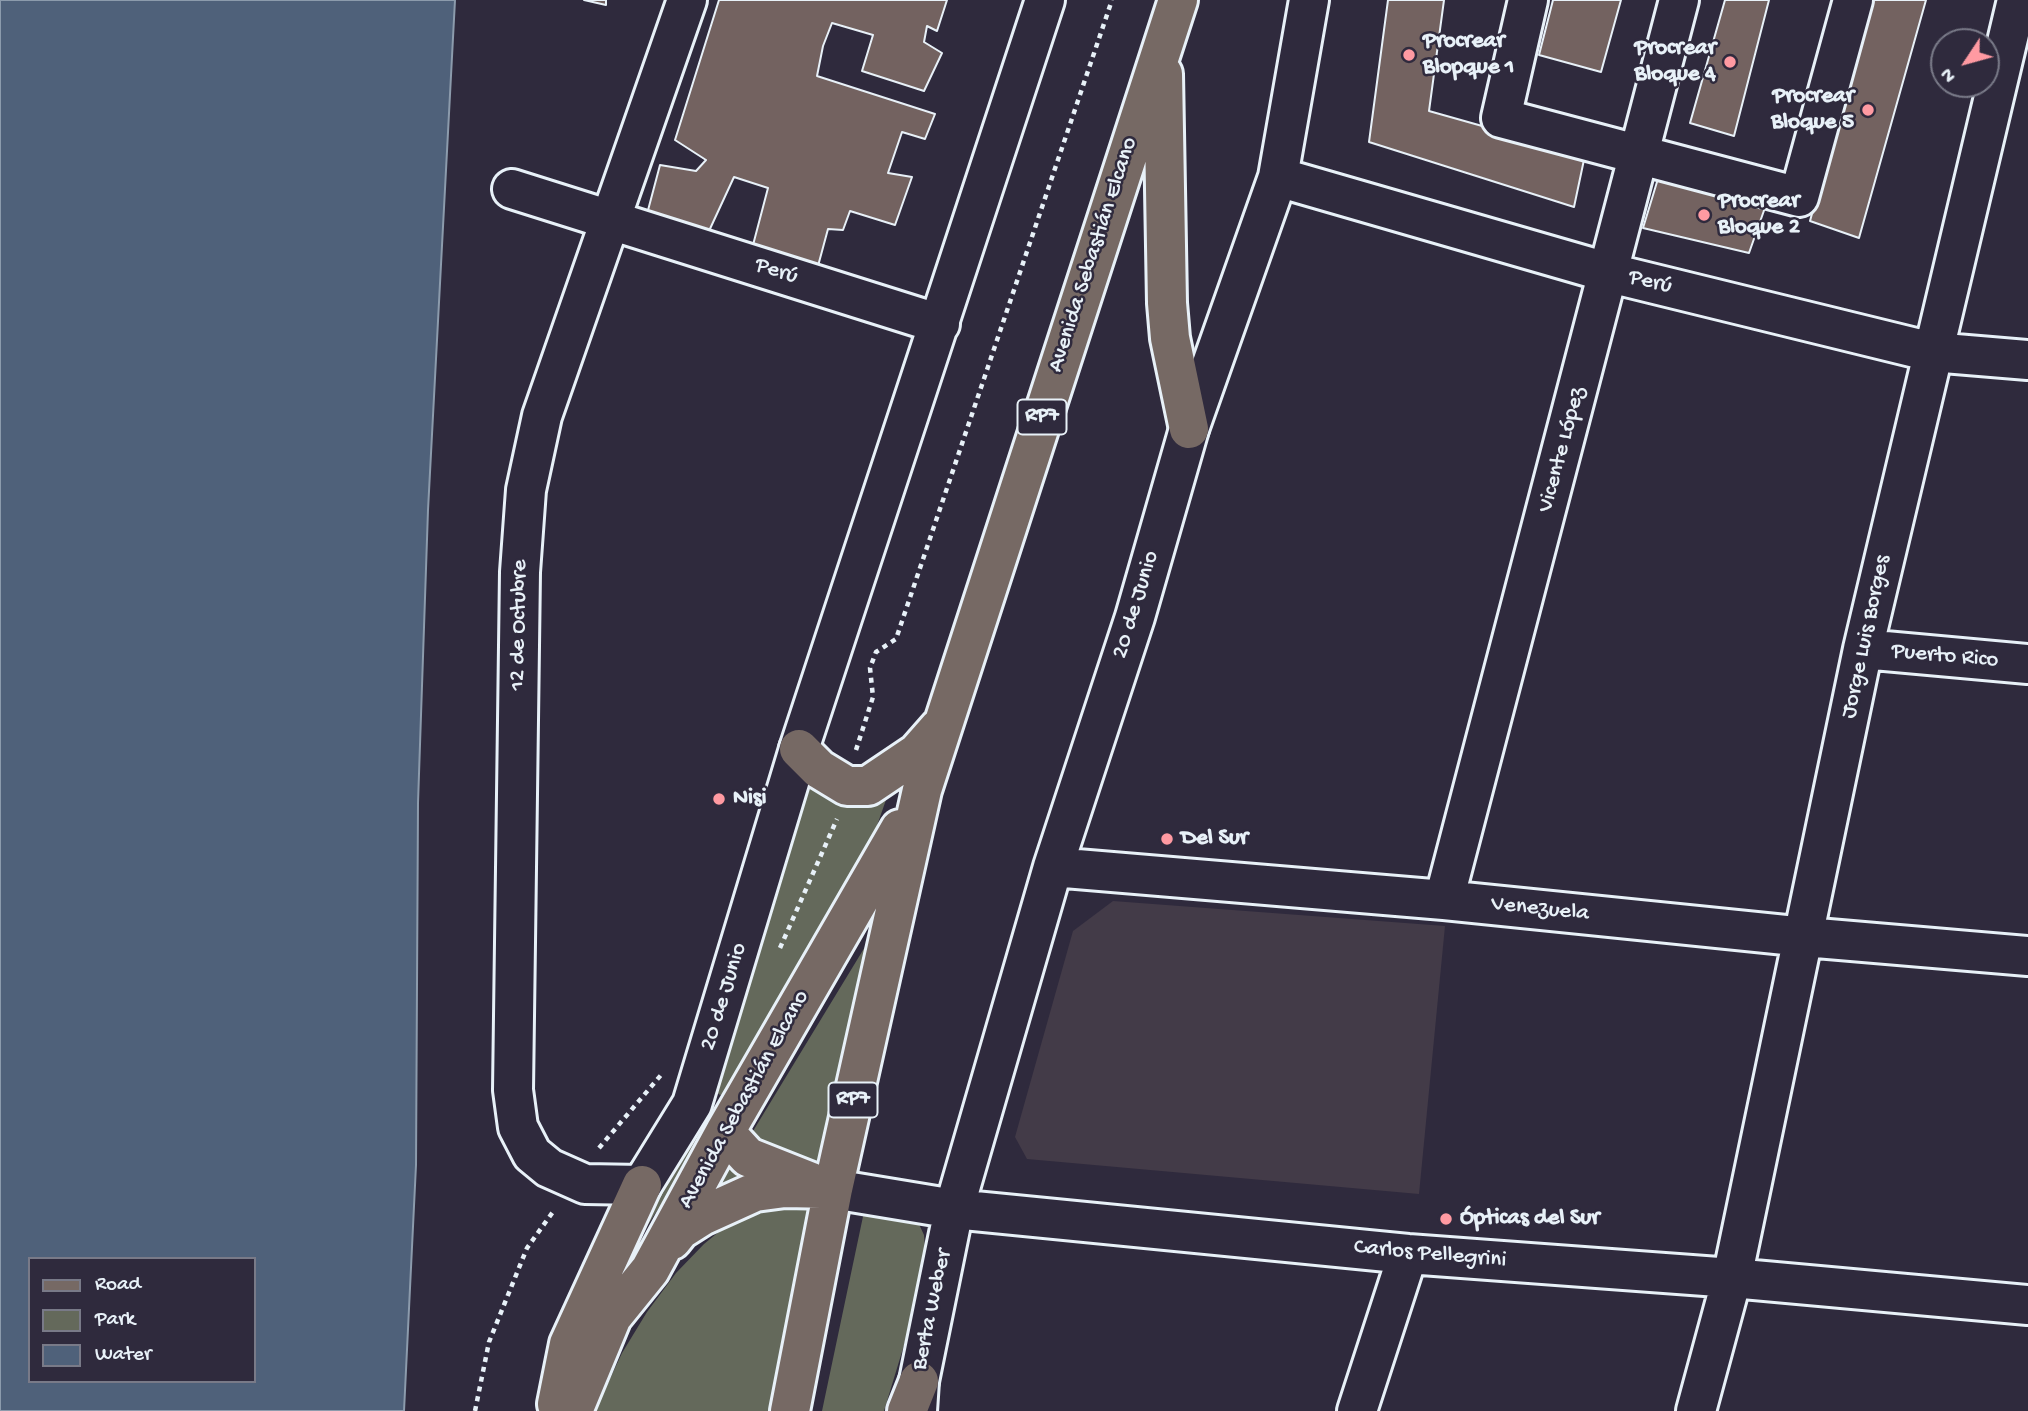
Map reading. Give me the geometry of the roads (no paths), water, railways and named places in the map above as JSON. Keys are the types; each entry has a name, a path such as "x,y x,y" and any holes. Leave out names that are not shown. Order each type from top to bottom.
{"main road":[{"name":"Avenida Sebastián Elcano","path":"790,1411 833,1189 922,790 1178,0"},
{"path":"1163,44 1167,303 1170,338 1189,429"},
{"path":"799,749 819,769 847,786 868,786 917,753 943,724"},
{"name":"Avenida Sebastián Elcano","path":"573,1411 612,1317 650,1270 725,1132 922,790"},
{"path":"725,1132 748,1157 833,1189"},
{"path":"557,1411 557,1392 569,1344 642,1185"},
{"path":"650,1270 680,1230 727,1202 755,1192 785,1188 833,1189"}],"street":[{"name":"12 de Octubre","path":"642,1185 585,1184 548,1168 533,1154 518,1127 513,1090 520,572 526,490 542,416 687,0"},
{"name":"20 de Junio","path":"642,1185 692,1104 799,749 1045,0"},
{"name":"20 de Junio","path":"954,1209 1053,867 1135,617 1189,429 1278,177 1309,0"},
{"path":"1528,0 1501,118 1800,197 1853,0"},
{"name":"Vicente López","path":"1444,900 1610,273 1679,0"},
{"name":"Jorge Luis Borges","path":"1696,1411 1732,1278 1863,649 2017,0"},
{"name":"Perú","path":"1278,177 1610,273 1933,352 2028,360"},
{"name":"Perú","path":"512,189 940,324"},
{"name":"Puerto Rico","path":"1863,649 2028,664"},
{"name":"Venezuela","path":"1053,867 1444,900 2028,957"},
{"path":"692,1104 725,1132"},
{"name":"Carlos Pellegrini","path":"833,1189 954,1209 1408,1254 1732,1278 2028,1305"},
{"name":"Berta Weber","path":"914,1401 954,1209"},
{"path":"1357,1411 1408,1254"}],"water":[{"path":"0,0 455,0 428,510 418,803 416,1165 404,1411 0,1411"}],"place":[{"name":"Procrear Blopque 1","path":"1409,55"},
{"name":"Procrear Bloque 4","path":"1730,62"},
{"name":"Procrear Bloque 5","path":"1868,110"},
{"name":"Procrear Bloque 2","path":"1704,215"},
{"name":"Nisi","path":"719,799"},
{"name":"Del Sur","path":"1167,839"},
{"name":"Ópticas del Sur","path":"1446,1219"}]}
